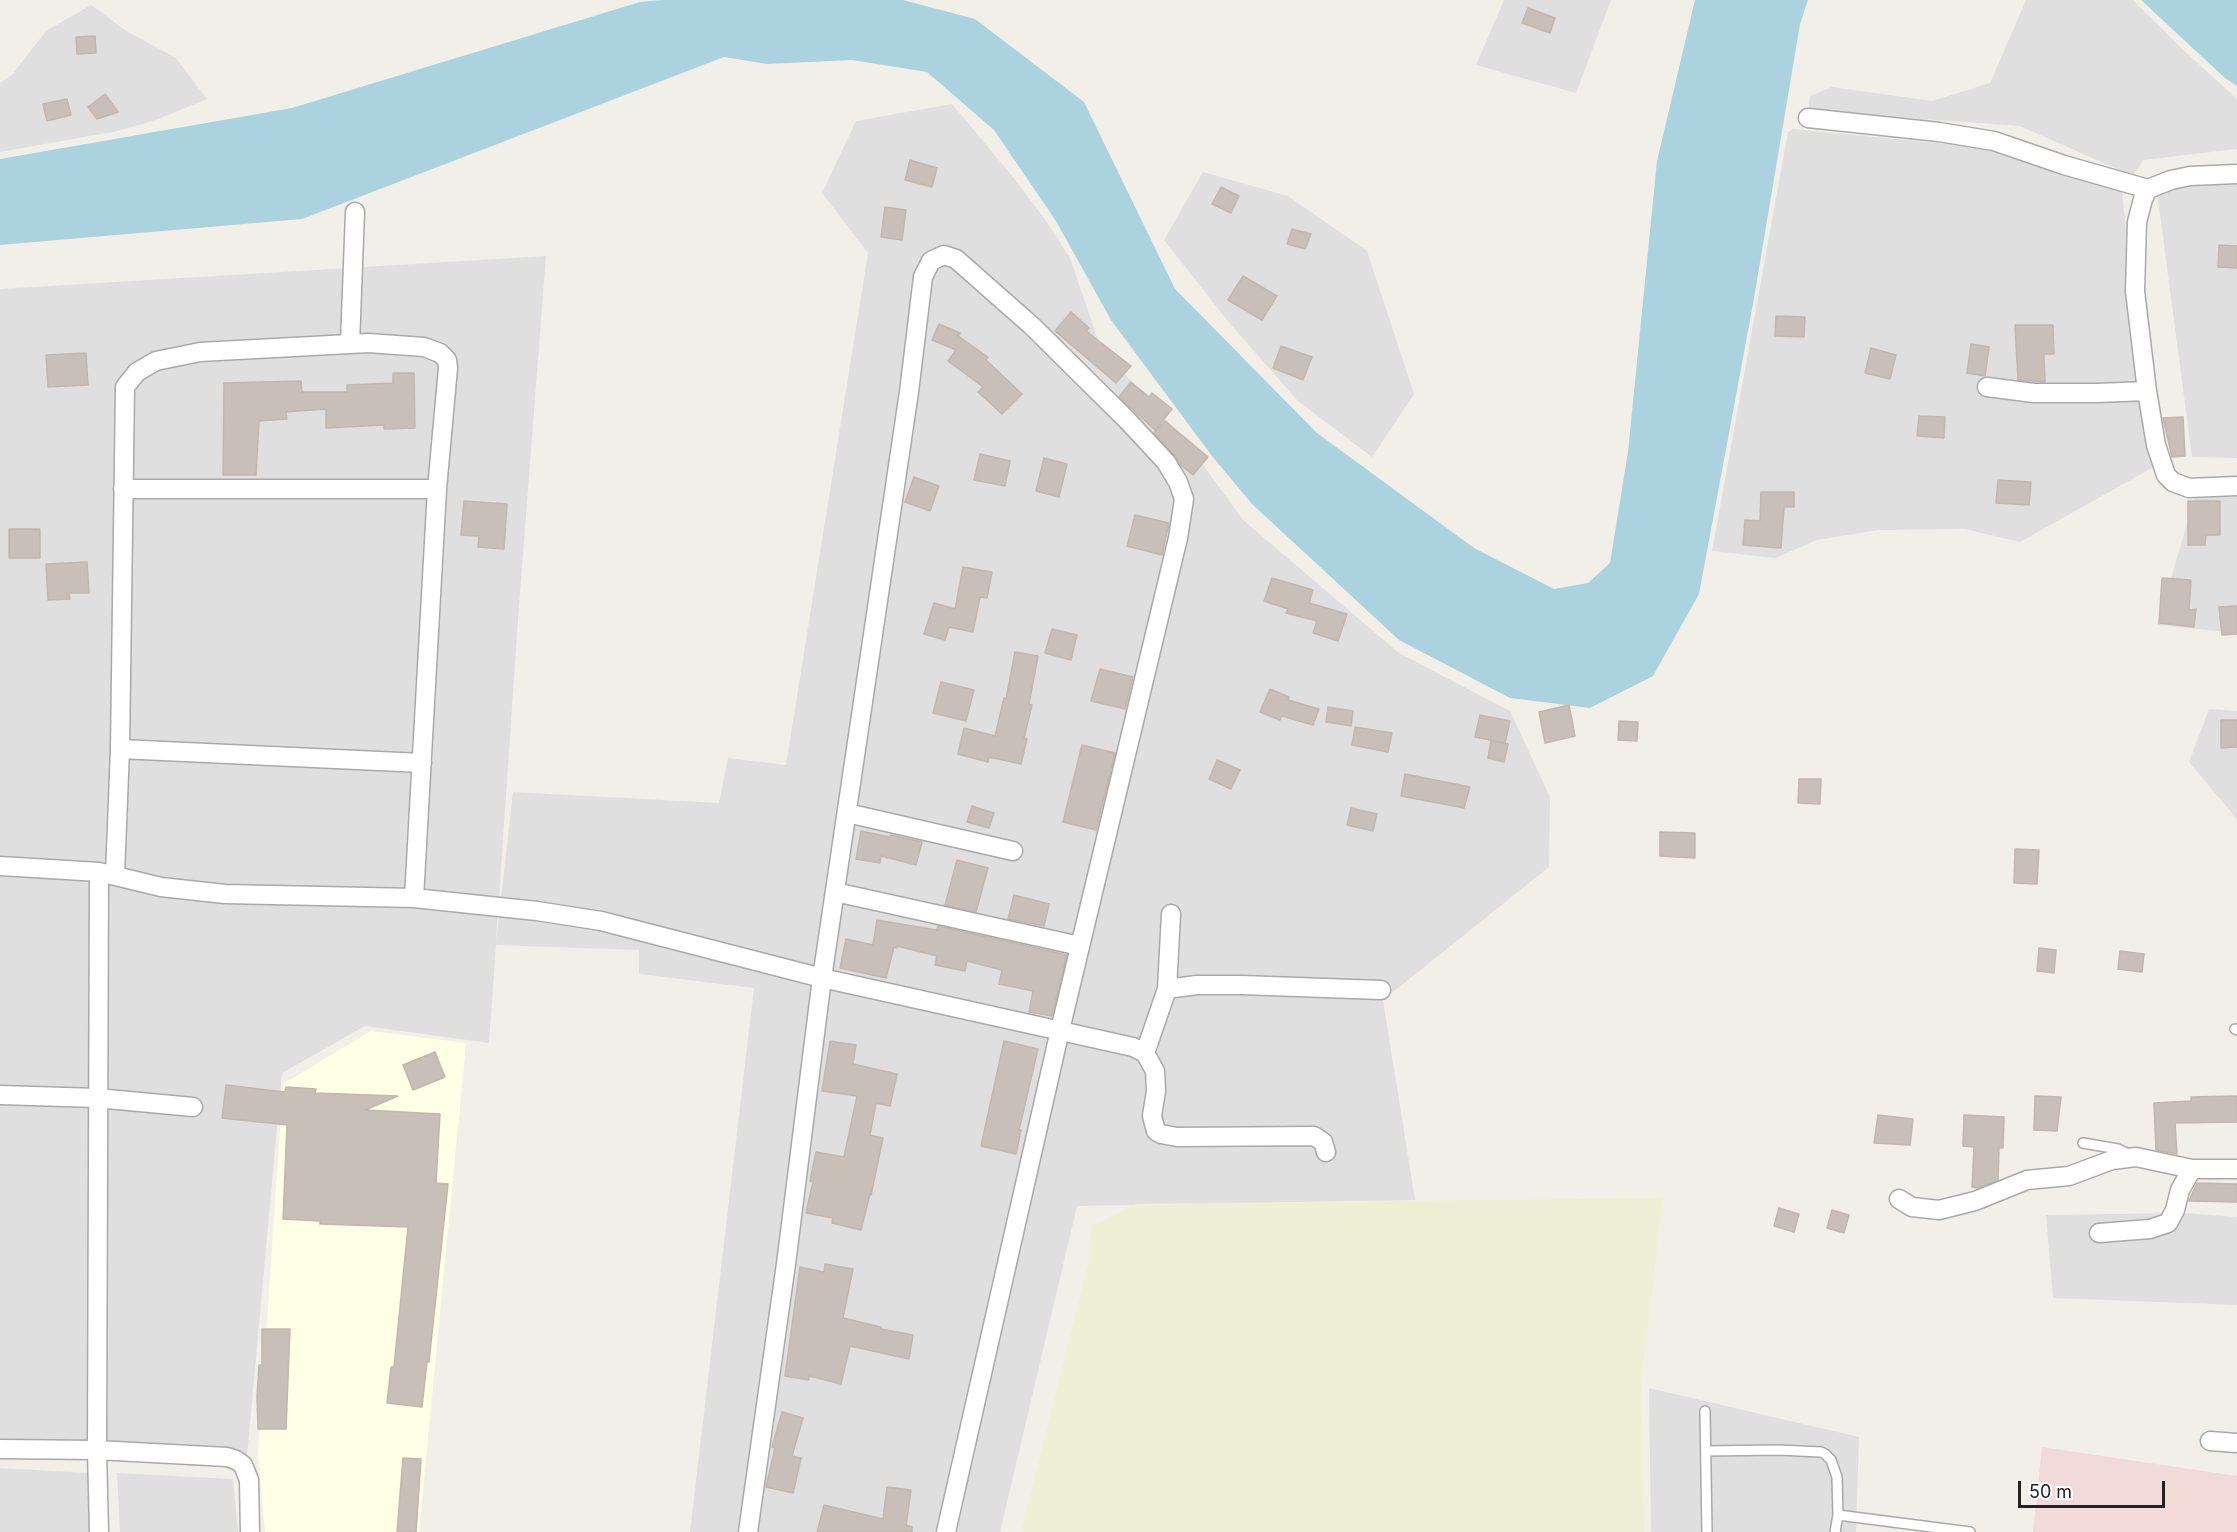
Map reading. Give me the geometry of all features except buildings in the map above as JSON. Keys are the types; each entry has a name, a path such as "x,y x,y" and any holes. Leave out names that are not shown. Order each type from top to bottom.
{"street":[{"path":"1808,118 1939,132 1994,141 2064,165 2148,189 2190,176 2237,174"},
{"path":"2148,189 2137,222 2135,291 2146,391 2156,445 2166,475 2182,487 2200,489 2237,486"},
{"path":"350,344 355,212"},
{"path":"748,1532 786,1264 822,978 908,403 923,277 931,261 944,255 956,259 1048,342 1166,462 1182,490 1184,499 1178,538 1060,1030 946,1532"},
{"path":"99,1532 97,1098 107,873 120,749 125,387 137,372 156,361 200,352 368,343 424,347 440,353 447,360 437,489 414,898"},
{"path":"1987,387 2034,393 2146,391"},
{"path":"123,489 437,489"},
{"path":"120,749 422,763"},
{"path":"847,813 1013,851"},
{"path":"0,866 107,873 161,887 225,894 414,898 537,911 601,921 822,978 1133,1047 1144,1053 1155,1071 1156,1091 1152,1116 1156,1131 1161,1134 1177,1137 1314,1136 1323,1142 1326,1152"},
{"path":"835,892 1080,946"},
{"path":"1144,1053 1167,989 1171,914"},
{"path":"1167,989 1197,985 1240,985 1381,990"},
{"path":"0,1095 97,1098 193,1107"},
{"path":"1899,1199 1912,1207 1939,1210 1975,1201 2027,1180 2069,1176 2112,1160 2136,1157 2192,1169 2237,1169"},
{"path":"2099,1233 2150,1229 2168,1223 2175,1210 2180,1190 2192,1169"},
{"path":"2210,1441 2237,1443"},
{"path":"0,1449 97,1450 227,1457 243,1465 249,1480 250,1532"}],"lane":[{"path":"2083,1143 2118,1149 2136,1157"},
{"path":"1705,1412 1707,1532"},
{"path":"1706,1451 1821,1452 1831,1460 1837,1477 1838,1515 1835,1532"},
{"path":"1838,1515 1970,1532"}],"shaded area":[{"path":"1504,0 1611,0 1576,93 1476,65"},
{"path":"2026,0 2133,0 2237,99 2237,149 2143,160 2133,176 2020,126 1808,111 1810,96 1832,87 1932,101 1990,83"},
{"path":"91,5 128,32 176,58 207,99 158,119 118,131 0,152 0,83 12,75 46,31"},
{"path":"952,104 1013,177 1070,258 1100,346 1187,443 1243,520 1399,653 1510,711 1550,797 1549,867 1383,1000 1415,1200 1077,1206 1000,1532 690,1532 754,988 639,974 639,950 496,945 489,1043 365,1026 282,1073 247,1456 0,1456 0,289 546,256 496,943 513,792 719,803 728,758 786,765 868,253 822,193 856,121"},
{"path":"1793,129 1987,148 2122,192 2152,468 2020,542 1965,529 1878,530 1817,540 1775,558 1712,551 1788,132"},
{"path":"2237,171 2237,458 2192,457 2156,184"},
{"path":"1203,172 1288,196 1367,251 1414,394 1372,457 1298,401 1231,325 1164,240"},
{"path":"2196,494 2237,495 2237,633 2157,625"},
{"path":"2209,709 2237,711 2237,819 2189,762"},
{"path":"371,1031 466,1043 419,1532 265,1532 258,1454 283,1084"},
{"path":"1663,1198 1641,1384 1644,1532 1021,1532 1089,1261 1092,1225 1136,1204"},
{"path":"2185,1213 2237,1217 2237,1305 2053,1298 2046,1215"},
{"path":"1649,1388 1859,1437 1856,1532 1651,1532"},
{"path":"2042,1447 2237,1476 2237,1532 2033,1532"},
{"path":"0,1468 89,1473 91,1532 0,1532"},
{"path":"117,1473 233,1479 238,1532 120,1532"}],"water":[{"path":"661,0 903,0 975,19 1084,102 1175,289 1317,433 1474,548 1554,589 1588,583 1610,563 1628,452 1657,161 1695,0 1808,0 1800,24 1753,304 1699,594 1653,676 1590,708 1510,698 1399,640 1252,504 1212,456 1111,320 1056,221 994,130 927,72 852,60 767,64 724,57 302,219 0,245 0,159 292,108 640,2"},
{"path":"2141,0 2237,0 2237,86 2225,78"}]}
